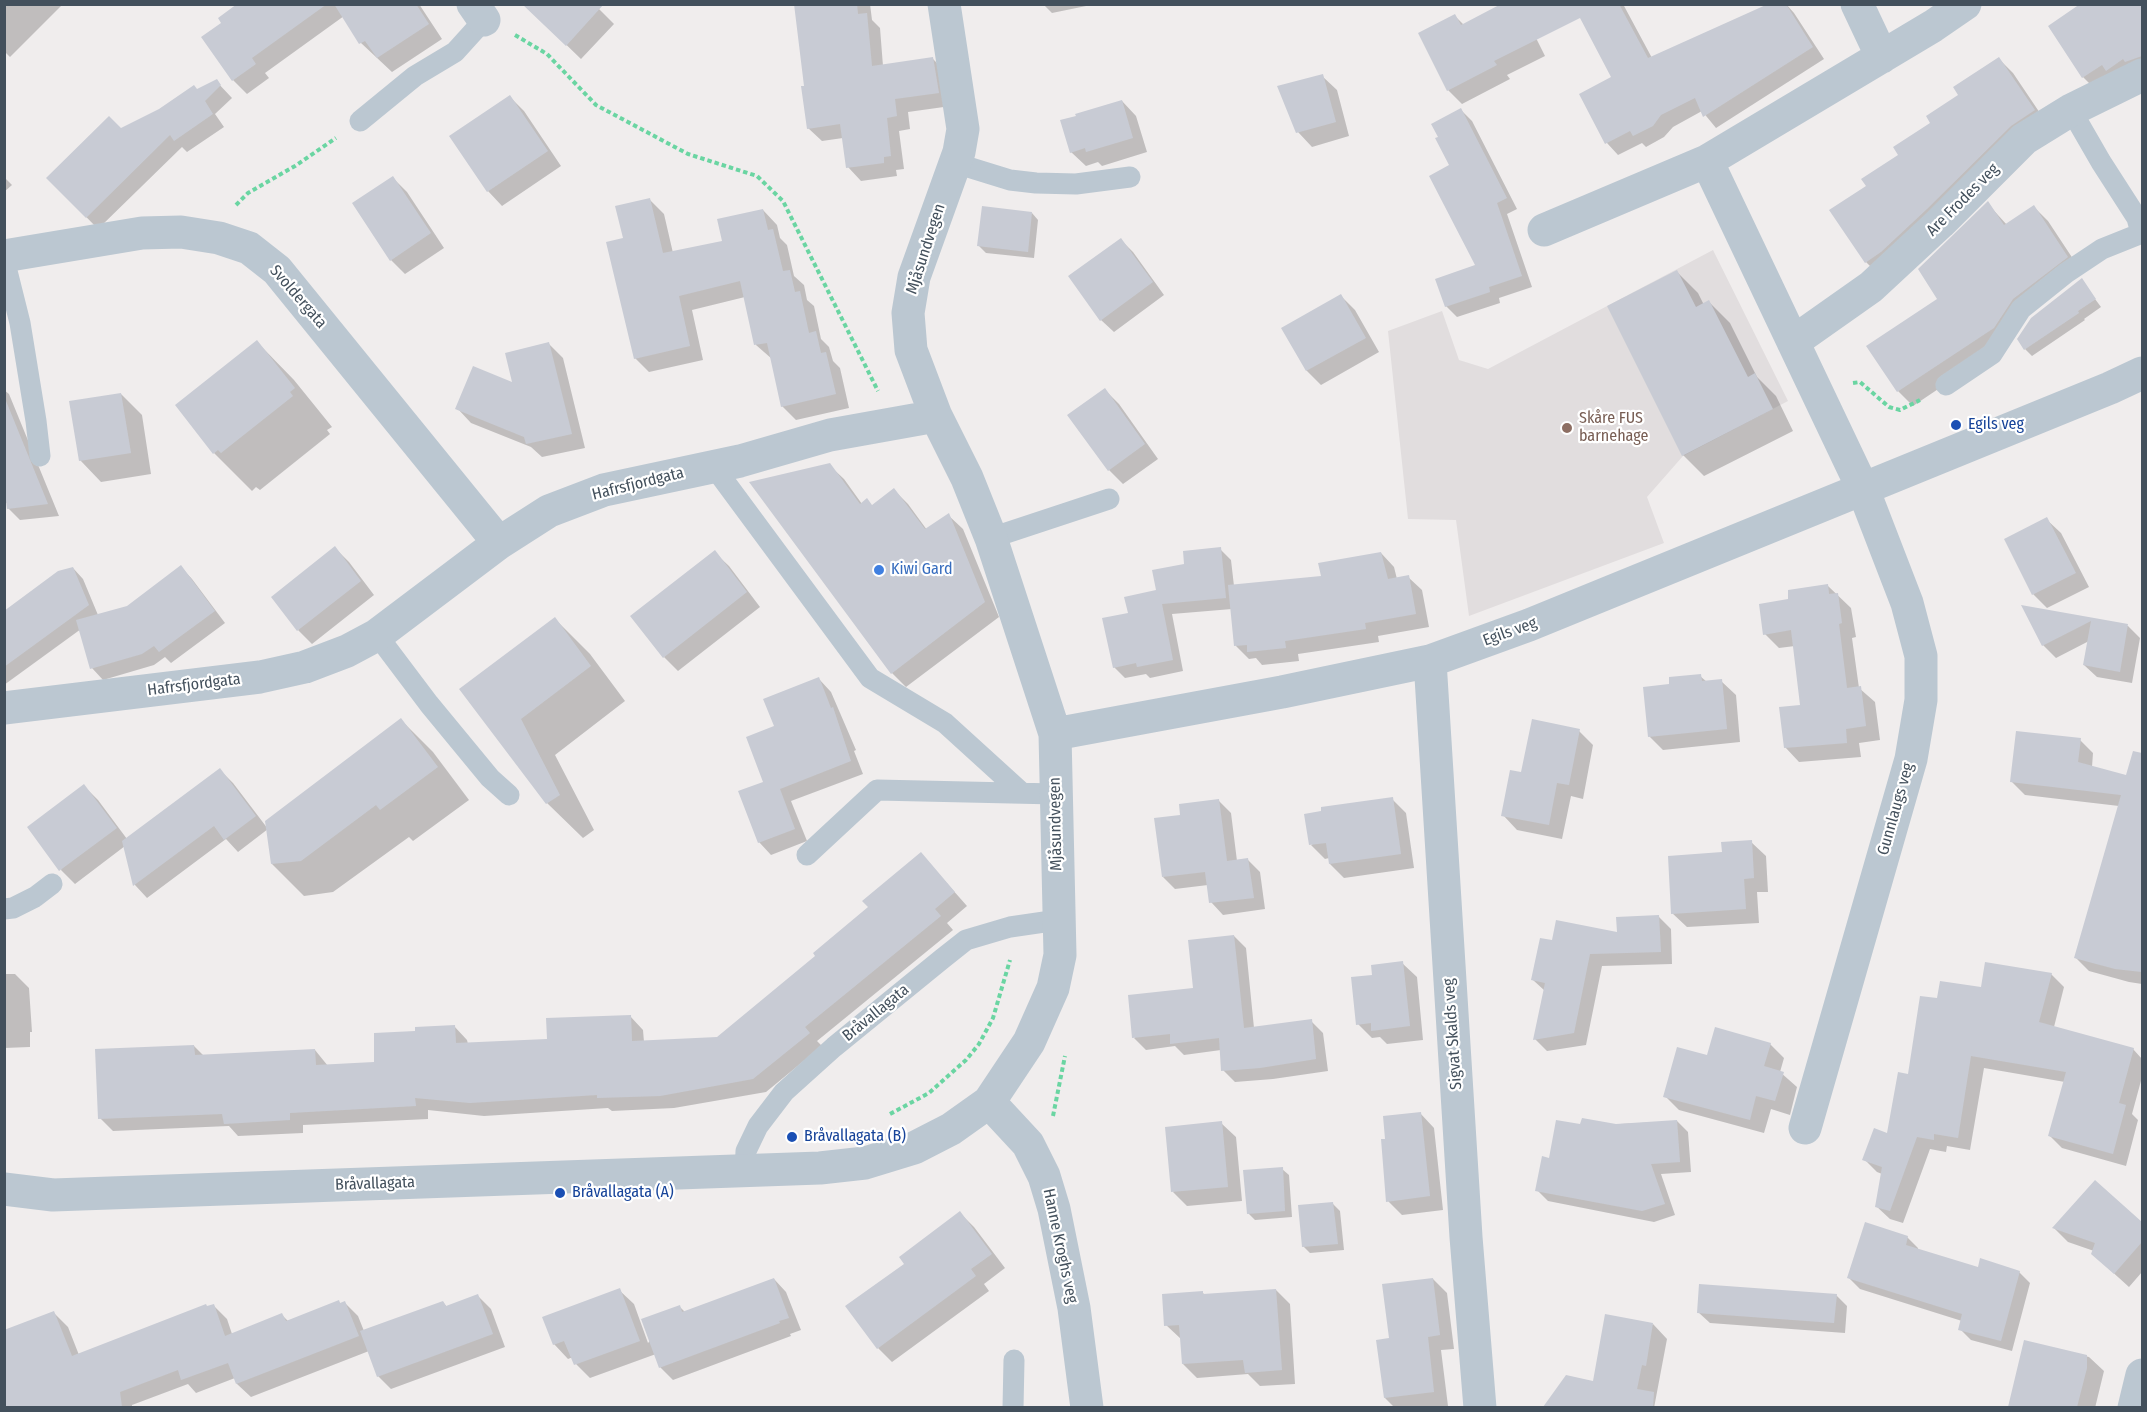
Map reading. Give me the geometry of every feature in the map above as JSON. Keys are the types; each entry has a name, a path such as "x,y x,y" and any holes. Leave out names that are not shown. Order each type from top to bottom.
{"street":[{"name":"Mjåsundvegen","path":"944,4 963,129 955,163 914,277 908,313 911,350 936,416 967,478 991,537 1055,734 1060,955 1053,988 1029,1042 989,1102"},
{"path":"1857,4 1882,57"},
{"path":"1544,230 1707,161 1882,57 1965,4"},
{"name":"Are Frodes veg","path":"1793,342 1871,287 1940,223 2024,139 2071,110 2142,75"},
{"path":"1707,161 1863,489"},
{"name":"Svoldergata","path":"4,257 142,233 181,232 219,238 249,248 278,270 499,543"},
{"name":"Egils veg","path":"1055,734 1282,692 1430,661 1529,625 2142,373"},
{"name":"Hafrsfjordgata","path":"4,708 260,677 305,667 347,651 376,635 499,543 549,511 604,490 740,461 831,435 936,416"},
{"name":"Gunnlaugs veg","path":"1805,1128 1911,759 1921,700 1921,656 1906,603 1863,489"},
{"name":"Sigvat Skalds veg","path":"1430,661 1466,1237 1480,1407"},
{"name":"Bråvallagata","path":"4,1189 53,1195 820,1168 865,1163 914,1148 951,1129 989,1102"},
{"name":"Hanne Kroghs veg","path":"989,1102 1028,1144 1044,1176 1054,1209 1074,1308 1088,1407"},
{"path":"2134,1407 2142,1375"}],"lane":[{"path":"360,121 415,76 455,51 479,12"},
{"path":"1946,385 1992,354 2022,309 2066,273 2102,249 2142,233 2137,218 2071,110"},
{"path":"955,163 1010,180 1036,183 1076,184 1130,177"},
{"name":"Svoldergata","path":"4,257 20,323 40,456"},
{"path":"714,467 870,678 945,723 1022,793"},
{"path":"991,537 1109,499"},
{"path":"376,635 490,778 509,795"},
{"path":"807,855 877,790 1056,794"},
{"path":"4,909 13,908 52,884"},
{"name":"Bråvallagata","path":"745,1171 746,1151 758,1126 784,1092 834,1047 966,940 1010,927 1058,920"},
{"path":"1013,1407 1014,1360"}],"path":[{"path":"479,12 547,54 596,105 688,154 757,176 783,201 893,424"},
{"path":"219,238 237,202 248,193 295,166 360,121"},
{"path":"1819,396 1845,383 1860,382 1889,407 1900,410 1946,385"},
{"path":"880,1118 900,1110 936,1089 966,1060 978,1044 993,1018 1007,975 1014,942 1010,927"}],"shaded area":[{"name":"Skåre FUS barnehage","path":"1713,250 1788,401 1683,456 1647,497 1664,543 1469,616 1456,520 1408,519 1388,331 1442,311 1459,360 1488,369"}],"building":[{"path":"237,4 327,4 252,58 256,64 232,81 201,37 221,23 218,18"},
{"path":"334,4 416,4 429,24 377,58 365,41 359,44"},
{"path":"522,4 604,4 566,46"},
{"path":"794,4 857,4 858,14 867,13 872,66 933,57 939,93 895,99 897,116 887,118 891,156 884,157 884,163 846,168 840,124 807,129"},
{"path":"1501,4 1619,4 1648,58 1768,4 1786,4 1813,47 1703,117 1695,98 1661,115 1653,126 1633,136 1630,131 1605,144 1579,94 1611,77 1580,18 1494,61 1497,65 1447,91 1418,33 1455,14 1461,25"},
{"path":"2080,4 2142,4 2142,56 2125,62 2123,59 2106,71 2102,65 2082,78 2048,26"},
{"path":"1999,57 2035,110 2011,126 1927,209 1881,252 1865,263 1829,210 1866,186 1861,179 1898,155 1893,147 1930,123 1926,116 1958,95 1953,87"},
{"path":"1323,74 1336,122 1296,133 1277,86"},
{"path":"217,79 221,85 205,101 213,114 174,141 170,135 86,218 46,178 109,116 121,128 159,109 194,85 197,89"},
{"path":"510,95 548,151 487,192 449,136"},
{"path":"1122,100 1133,138 1086,152 1085,148 1070,153 1060,120"},
{"path":"1461,108 1507,198 1497,203 1522,276 1489,287 1490,292 1445,307 1435,279 1475,265 1429,176 1449,165 1435,138 1438,137 1431,124"},
{"path":"393,176 431,233 390,261 352,203"},
{"path":"650,198 663,253 722,241 717,219 763,209 768,230 773,229 783,271 790,270 795,292 800,291 809,333 816,331 821,353 826,352 836,394 781,407 767,343 754,345 740,281 679,296 690,346 634,359 606,242 623,238 615,206"},
{"path":"1988,201 2004,225 2034,205 2068,257 2013,299 1994,328 1897,392 1866,346 1937,299 1918,269"},
{"path":"982,206 1032,212 1028,252 977,246"},
{"path":"1121,238 1153,282 1100,321 1068,276"},
{"path":"1677,270 1696,307 1709,300 1748,377 1755,373 1773,409 1682,456 1607,306"},
{"path":"2082,278 2096,299 2024,350 2017,339 2031,318"},
{"path":"1341,294 1366,338 1306,371 1281,328"},
{"path":"257,340 295,388 290,392 293,396 221,453 218,450 213,454 175,405"},
{"path":"549,342 572,434 526,444 524,437 455,409 473,366 512,382 505,353"},
{"path":"1105,388 1145,444 1108,471 1067,415"},
{"path":"121,393 131,453 79,461 69,401"},
{"path":"4,401 6,401 48,504 7,509 4,484"},
{"path":"830,463 860,504 867,498 872,505 894,488 925,529 949,513 985,602 891,674 749,482"},
{"path":"2047,517 2076,573 2032,595 2004,539"},
{"path":"335,546 361,581 297,631 271,597"},
{"path":"1221,547 1226,598 1162,604 1173,660 1137,667 1136,663 1113,668 1102,618 1128,613 1124,597 1156,590 1152,570 1184,564 1183,551"},
{"path":"715,550 747,592 663,658 630,616"},
{"path":"1381,552 1388,579 1409,575 1416,614 1365,623 1366,629 1285,641 1286,648 1247,652 1247,645 1234,646 1228,585 1321,576 1318,563"},
{"path":"181,565 215,611 159,652 154,646 142,654 90,669 76,620 127,606"},
{"path":"73,567 89,605 4,667 4,611 58,571"},
{"path":"1828,584 1829,594 1838,593 1842,623 1839,624 1847,688 1861,686 1866,726 1846,729 1847,743 1784,748 1779,707 1800,705 1791,630 1763,635 1759,604 1788,599 1788,590"},
{"path":"2021,605 2128,624 2120,672 2083,665 2091,621 2042,646"},
{"path":"555,617 591,666 521,719 560,795 546,804 459,689"},
{"path":"1701,674 1702,681 1722,679 1727,729 1648,737 1643,687 1669,684 1669,677"},
{"path":"819,677 831,708 833,707 851,761 780,789 795,829 758,843 738,791 763,782 746,737 774,726 763,699"},
{"path":"401,718 438,767 380,810 376,805 301,861 271,864 265,821"},
{"path":"1532,719 1580,729 1569,785 1557,783 1549,825 1501,816 1510,770 1521,772"},
{"path":"2016,731 2081,738 2078,762 2126,775 2133,751 2142,753 2142,972 2115,969 2074,958 2121,795 2010,782"},
{"path":"220,768 256,816 224,840 214,826 133,886 122,841"},
{"path":"84,784 117,828 59,871 27,827"},
{"path":"1393,797 1401,854 1329,864 1326,843 1309,845 1304,814 1321,811 1321,807"},
{"path":"1219,799 1227,861 1248,858 1254,898 1209,903 1205,872 1162,877 1154,818 1180,815 1179,804"},
{"path":"1752,840 1754,878 1744,879 1746,909 1671,914 1668,856 1722,852 1721,842"},
{"path":"921,852 955,892 935,909 941,916 805,1027 810,1033 753,1079 660,1096 597,1098 597,1095 470,1103 415,1098 416,1106 290,1113 290,1120 224,1124 222,1114 98,1119 95,1049 194,1045 195,1055 315,1049 316,1065 374,1062 374,1033 415,1031 415,1027 455,1025 456,1043 547,1039 546,1018 631,1015 632,1041 717,1037 815,956 813,953 868,907 862,901"},
{"path":"1659,915 1661,952 1590,954 1574,1033 1533,1040 1545,983 1531,980 1540,938 1552,940 1556,920 1617,932 1616,917"},
{"path":"1234,935 1244,1028 1312,1019 1316,1059 1260,1068 1221,1071 1219,1038 1170,1044 1170,1034 1132,1038 1128,995 1193,988 1188,940"},
{"path":"1403,961 1410,1026 1371,1031 1371,1023 1356,1025 1351,977 1372,975 1371,965"},
{"path":"1985,962 2052,973 2039,1022 2134,1048 2119,1103 2126,1105 2113,1154 2048,1136 2066,1072 1971,1056 1958,1138 1934,1134 1934,1140 1917,1137 1890,1211 1875,1207 1882,1167 1862,1160 1874,1128 1887,1133 1898,1072 1908,1074 1920,996 1937,998 1940,981 1981,987"},
{"path":"1715,1027 1771,1043 1764,1066 1784,1072 1775,1101 1756,1096 1750,1120 1663,1097 1677,1047 1707,1055"},
{"path":"1421,1112 1430,1196 1386,1202 1381,1139 1385,1139 1383,1116"},
{"path":"1582,1118 1616,1124 1677,1120 1680,1162 1651,1164 1665,1204 1642,1211 1535,1191 1542,1156 1549,1158 1556,1120 1580,1124"},
{"path":"1222,1121 1228,1187 1171,1192 1165,1127"},
{"path":"1283,1167 1285,1211 1247,1214 1243,1170"},
{"path":"2095,1180 2142,1222 2142,1242 2114,1274 2091,1254 2095,1243 2052,1228"},
{"path":"1333,1202 1338,1244 1302,1247 1298,1205"},
{"path":"960,1211 992,1254 971,1269 976,1276 877,1349 845,1306 904,1264 899,1257"},
{"path":"1865,1222 1908,1236 1906,1245 1978,1267 1980,1258 2020,1271 2001,1341 1958,1330 1962,1314 1847,1278"},
{"path":"774,1278 789,1318 659,1368 641,1319 680,1305 682,1312"},
{"path":"1433,1278 1440,1335 1428,1337 1434,1392 1384,1398 1376,1340 1389,1338 1382,1284"},
{"path":"1699,1284 1837,1294 1834,1323 1697,1313"},
{"path":"620,1288 640,1341 574,1365 564,1341 553,1345 542,1317"},
{"path":"1276,1289 1282,1370 1245,1373 1243,1360 1182,1364 1179,1325 1164,1326 1162,1294"},
{"path":"478,1294 493,1334 377,1377 360,1331 443,1301 446,1306"},
{"path":"339,1300 340,1303 345,1301 359,1336 236,1384 228,1363 181,1380 178,1370 120,1392 122,1407 4,1407 4,1330 54,1311 72,1356 206,1304 207,1306 214,1304 225,1336 282,1313 286,1321"},
{"path":"1605,1314 1653,1323 1646,1366 1642,1365 1637,1389 1654,1392 1653,1407 1543,1407 1566,1375 1593,1381"},
{"path":"2024,1340 2087,1355 2087,1368 2077,1407 2008,1407"}],"place":[{"name":"Egils veg","path":"1956,425"},
{"name":"Skåre FUS barnehage","path":"1567,428"},
{"name":"Kiwi Gard","path":"879,570"},
{"name":"Bråvallagata (B)","path":"792,1137"},
{"name":"Bråvallagata (A)","path":"560,1193"}]}
